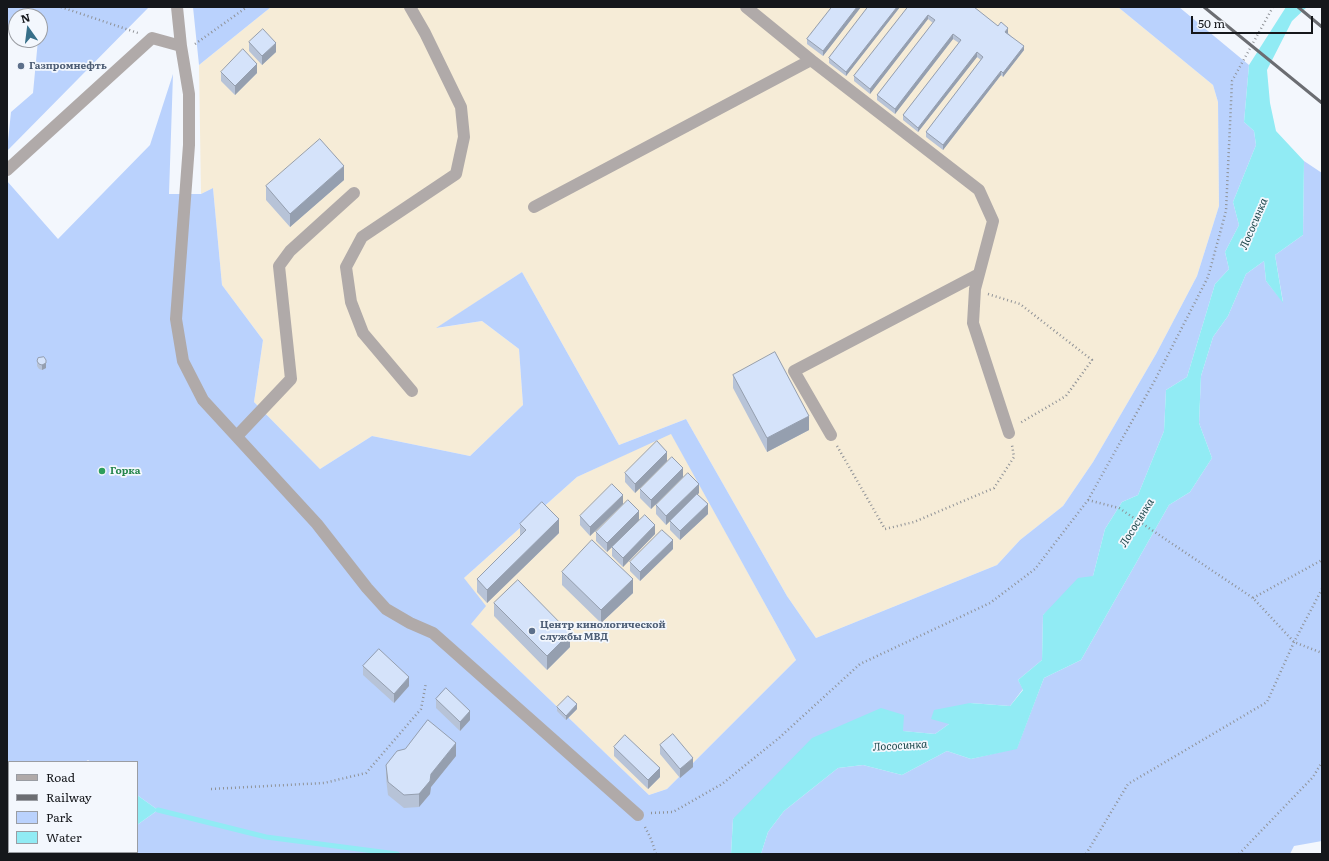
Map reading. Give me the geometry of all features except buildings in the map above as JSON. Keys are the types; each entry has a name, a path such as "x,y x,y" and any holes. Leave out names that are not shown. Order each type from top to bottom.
{"lane":[{"path":"177,7 181,46 189,94 189,145 176,319 183,361 203,400 317,524 367,588 386,609 433,634 638,814"},
{"path":"410,7 425,33 461,107 464,137 456,174 362,237 346,267 351,302 363,333 412,391"},
{"path":"746,7 811,60 979,190 993,221 975,289 973,322 1009,433"},
{"path":"7,170 152,38 181,46"},
{"path":"534,207 811,60"},
{"path":"236,436 291,379 279,266 290,251 354,193"},
{"path":"830,435 794,371 979,274"}],"path":[{"path":"61,7 152,38"},
{"path":"181,46 194,44 247,7"},
{"path":"656,854 651,839 638,814 673,812 722,784 779,738 860,664 990,603 1035,569 1088,500 1155,380 1208,277 1226,211 1232,81 1273,7"},
{"path":"830,435 885,529 914,522 994,488 1014,457 1009,433 1020,423 1066,396 1092,360 1020,304 975,289"},
{"path":"1088,500 1119,508 1253,598 1294,642 1322,652"},
{"path":"1253,598 1322,560"},
{"path":"1086,854 1128,784 1267,702 1294,642 1322,589"},
{"path":"211,789 324,783 366,773 421,709 426,683"},
{"path":"1239,854 1314,777 1322,762"}],"shaded area":[{"path":"271,7 1118,7 1213,85 1218,102 1219,206 1197,276 1156,354 1093,462 1063,506 1020,540 997,565 816,638 787,596 686,419 619,445 522,272 437,328 482,321 519,349 523,405 470,456 372,436 320,469 254,402 263,340 222,285 213,188 201,194 199,65"},
{"path":"671,433 796,660 667,789 649,795 471,624 464,578 577,477"}],"green space":[{"path":"7,7 149,7 7,151 11,112 33,93 37,48 48,48 48,8 8,8 7,26"},
{"path":"193,7 271,7 199,65"},
{"path":"1118,7 1179,7 1249,65 1244,122 1254,131 1256,145 1233,202 1239,225 1225,252 1229,269 1215,284 1187,377 1166,390 1164,431 1138,495 1122,502 1105,529 1093,576 1043,615 1042,660 1018,680 1023,689 1010,706 970,703 949,724 935,734 902,731 733,819 731,854 7,854 7,181 58,239 150,145 173,74 169,194 201,194 213,188 222,285 263,340 254,402 320,469 372,436 470,456 523,405 519,349 482,321 436,328 522,272 619,445 686,419 787,596 816,638 997,565 1020,540 1063,506 1093,462 1156,354 1197,276 1219,206 1218,102 1213,85","holes":["671,434 796,660 667,789 649,795 471,624 486,606 464,578 577,477"]},
{"path":"1304,161 1322,173 1322,841 1294,846 1290,854 761,854 768,832 784,811 838,768 863,765 902,775 947,751 971,759 1017,748 1044,678 1081,660 1169,505 1190,492 1212,458 1199,423 1201,376 1213,337 1228,316 1246,274 1264,261 1266,281 1283,302 1275,255 1303,235"}],"water":[{"name":"Лососинка","path":"1286,7 1307,7 1292,21 1267,70 1270,103 1276,131 1304,161 1303,235 1275,255 1283,303 1266,281 1264,261 1246,274 1228,316 1213,337 1201,376 1199,423 1212,458 1190,492 1169,505 1081,660 1044,678 1017,749 971,759 947,751 902,775 863,765 838,768 784,811 768,832 761,854 731,854 733,819 812,738 881,708 904,715 903,731 935,734 949,724 931,719 934,710 970,703 1010,706 1023,690 1018,680 1042,660 1043,615 1078,578 1093,576 1105,529 1122,502 1138,495 1164,431 1166,390 1187,377 1215,284 1229,269 1225,252 1239,225 1233,202 1256,145 1254,131 1244,122 1249,65"},
{"path":"138,796 158,810 138,824"}],"waterway":[{"path":"158,810 266,837 397,854"}],"railway":[{"path":"1204,7 1322,103"},
{"path":"1298,7 1322,27"}],"place":[{"name":"Газпромнефть","path":"21,66"},
{"name":"Горка","path":"102,471"},
{"name":"Центр кинологической службы МВД","path":"532,631"}]}
